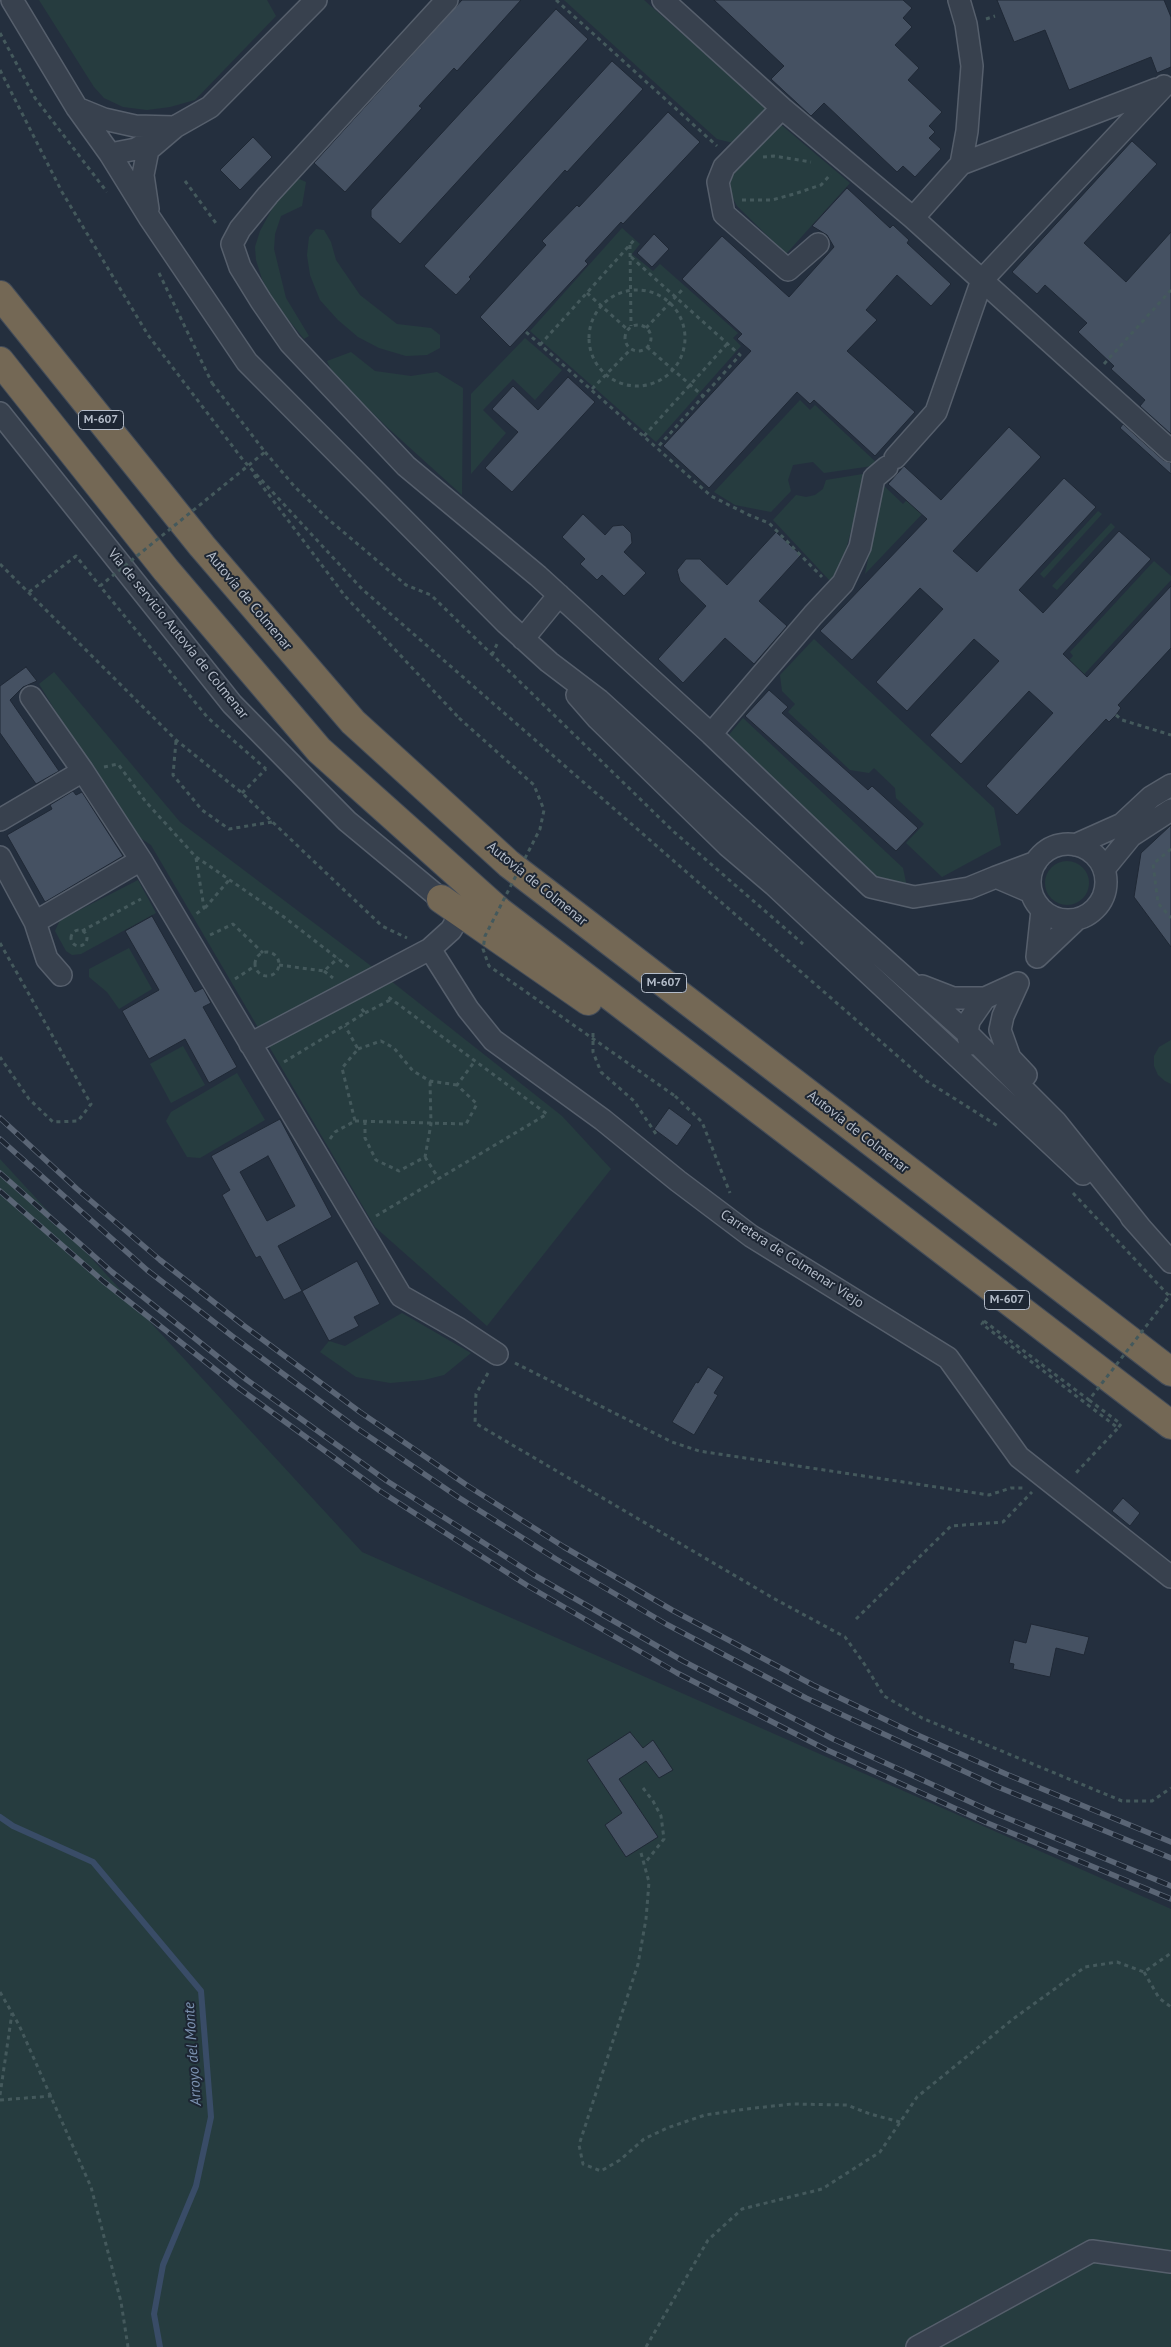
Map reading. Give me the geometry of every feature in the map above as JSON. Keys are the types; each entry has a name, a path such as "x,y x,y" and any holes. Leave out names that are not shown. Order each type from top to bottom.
{"highway":[{"name":"Autovía de Colmenar","path":"0,295 202,546 353,722 509,864 1171,1372"},
{"name":"M-607","path":"0,361 166,570 319,750 499,911 1171,1425"},
{"path":"451,906 613,1019 845,1174"}],"street":[{"path":"12,0 77,108 110,154 149,217 247,362 523,639 549,662 600,700 967,1034 1056,1122 1140,1227"},
{"path":"110,154 136,148 210,107 316,0"},
{"path":"447,0 268,196 240,230 232,244 240,267 260,301 290,343 406,466 559,595 711,734 871,886 914,898 968,888 1036,862"},
{"path":"663,0 837,156 913,218 1171,451"},
{"path":"959,0 966,24 972,66 967,131 961,164"},
{"path":"913,218 961,164 1168,85"},
{"path":"711,734 813,615 843,583 860,547 874,478 936,412 982,280 1168,85"},
{"path":"77,108 104,119 134,126 175,127"},
{"path":"782,108 724,167 718,182 724,214 788,270 818,244"},
{"path":"149,217 143,175 148,150 175,127"},
{"name":"Vía de servicio Autovía de Colmenar","path":"0,413 232,704 347,821 451,906"},
{"path":"523,639 559,595"},
{"path":"549,662 598,718 727,845 774,885 1140,1227"},
{"path":"31,697 83,771 141,860 400,1296 459,1329 497,1354"},
{"path":"0,820 83,771"},
{"path":"1076,920 1062,920 1050,916 1042,910 1031,892 1031,874 1036,862 1045,852 1057,846 1075,845 1122,824 1151,797 1171,785"},
{"path":"1104,869 1131,836 1171,810"},
{"path":"1056,1122 1050,1101 1010,1058 1000,1030 1003,1016 1018,983 1037,957 1076,920 1088,915 1098,906 1105,895 1107,882 1104,869 1098,858 1087,849 1075,845"},
{"path":"0,857 35,922 47,958 61,975"},
{"path":"35,922 141,860"},
{"path":"996,877 1031,892"},
{"path":"774,885 813,907 938,1025 967,1034 991,1025 1003,1016"},
{"path":"250,1044 430,949 451,930 451,906"},
{"path":"1037,957 1042,910"},
{"name":"Carretera de Colmenar Viejo","path":"430,949 468,1009 493,1040 603,1120 678,1181 751,1236 948,1358 1019,1457 1171,1577"},
{"path":"910,982 953,998 985,998 1018,983"},
{"path":"985,998 970,1021 967,1034 974,1057 1055,1136 1171,1262"},
{"path":"917,2347 1092,2251 1171,2262"}],"path":[{"path":"556,0 719,148 755,157 774,156 807,160 818,166 837,156"},
{"path":"0,33 35,98 109,195"},
{"path":"0,70 62,192 148,335 345,596 459,718 534,785 544,810 540,829 485,936 483,950 489,966 674,1096 702,1122 730,1194"},
{"path":"721,201 772,200 821,185 837,156"},
{"path":"184,181 232,244"},
{"path":"540,345 636,238"},
{"path":"630,245 631,326"},
{"path":"630,257 740,355 657,448"},
{"path":"158,270 212,383 265,452 295,487 328,519 406,585 431,595 673,830 805,946"},
{"path":"646,328 684,289"},
{"path":"631,290 650,291 670,302 678,312 684,327 685,343 681,359 672,370 654,383 633,386 614,380 598,366 590,347 590,327 601,306 613,296 631,290"},
{"path":"1091,378 1171,290"},
{"path":"587,293 627,329"},
{"path":"641,325 646,328 651,339 647,347 642,350 631,349 624,340 627,329 631,326 641,325"},
{"path":"526,332 711,496 769,523 825,581"},
{"path":"644,436 727,344"},
{"path":"647,347 703,397"},
{"path":"592,389 631,349"},
{"path":"100,586 265,452"},
{"path":"243,460 370,595 925,1080 1001,1128"},
{"path":"29,592 76,556 208,718 266,769 242,793"},
{"path":"0,564 176,740 242,793 382,926 430,949"},
{"path":"1116,715 1122,720 1171,735"},
{"path":"176,740 173,775 202,810 229,829 272,822"},
{"path":"1171,848 1154,864 1158,903 1171,918"},
{"path":"196,857 204,908"},
{"path":"179,924 204,908 229,880"},
{"path":"82,931 87,935 87,941 83,945 78,946 72,942 72,936 76,931 82,931 158,889"},
{"path":"191,944 233,924 263,953 274,954 280,964 324,971 338,958"},
{"path":"0,942 91,1104 78,1121 53,1122 29,1099 0,1057"},
{"path":"263,953 256,961 255,966 262,975 272,975 277,972 280,964"},
{"path":"365,1014 392,999"},
{"path":"345,1026 358,1049"},
{"path":"593,1033 593,1052 601,1072 634,1102 657,1136"},
{"path":"316,1156 336,1132 355,1121 466,1124 477,1104 457,1085 430,1081 414,1071 394,1048 381,1042 358,1049 342,1068 355,1121"},
{"path":"457,1085 475,1061"},
{"path":"430,1081 432,1124 425,1156 439,1179"},
{"path":"365,1121 365,1138 376,1160 399,1171 425,1156"},
{"path":"1066,1186 1171,1298"},
{"path":"1089,1400 1171,1294"},
{"path":"1059,1490 1118,1428 1121,1424 984,1321 982,1324 1118,1428"},
{"path":"856,1619 951,1526 1003,1522 1037,1488 1012,1488 989,1495 699,1451 672,1442 497,1354 476,1394 475,1423 773,1598 845,1637 866,1665 884,1696 922,1718 1122,1801 1152,1800 1171,1788"},
{"path":"643,1788 661,1816 664,1839 644,1864"},
{"path":"641,1853 649,1882 646,1919 638,1964 579,2145 583,2164 601,2171 620,2160 644,2139 660,2132 705,2115 746,2109 792,2104 847,2105 870,2114 900,2122"},
{"path":"1144,1972 1171,1953"},
{"path":"646,2347 708,2240 742,2209 822,2189 880,2152 917,2096 1012,2019 1085,1968 1117,1962 1144,1972 1159,1998 1171,2007"},
{"path":"0,1992 52,2096 91,2187 121,2302 128,2347"},
{"path":"0,2095 12,2013"},
{"path":"0,2100 52,2096"}],"green space":[{"path":"39,0 267,0 276,16 195,100 170,107 147,110 123,107 104,98 94,87"},
{"path":"564,0 644,0 766,108 737,144 717,139"},
{"path":"779,123 850,183 786,254 737,206 731,195 730,182 734,169"},
{"path":"295,177 306,182 302,206 281,216 275,234 274,249 286,298 309,336 304,339 274,302 262,279 256,260 255,247 260,231 272,209"},
{"path":"622,228 640,244 632,254 653,271 660,264 738,333 733,338 741,346 656,442 530,331"},
{"path":"316,229 324,230 331,242 336,260 360,295 397,324 431,328 440,335 440,348 427,355 406,356 379,348 358,337 338,320 320,300 310,275 307,255 309,237"},
{"path":"525,338 562,370 535,400 513,379 483,410 506,433 471,474 471,394"},
{"path":"351,352 375,371 411,376 437,372 463,388 462,495 388,428 333,374 327,361"},
{"path":"800,400 810,410 815,405 879,465 824,473 813,462 793,465 788,480 791,491 771,512 735,505 714,492"},
{"path":"869,473 860,497 845,553 831,582 773,520 796,495 806,497 815,495 823,489 826,480"},
{"path":"883,485 903,504 909,498 924,512 865,574"},
{"path":"1098,511 1102,514 1044,578 1040,574"},
{"path":"1111,523 1115,527 1057,590 1052,586"},
{"path":"1154,561 1171,576 1171,580 1065,695 1055,675 1073,656 1070,652"},
{"path":"814,639 994,808 1001,845 942,877 906,843 924,824 896,798 895,788 874,768 869,773 850,770 788,712 795,704 782,691 780,675"},
{"path":"54,672 180,822 391,981 562,1116 611,1169 487,1326 375,1227 151,845 128,830 39,684"},
{"path":"743,718 903,868 907,887 889,882 870,873 728,736"},
{"path":"1067,861 1079,865 1085,871 1089,883 1085,895 1079,901 1067,905 1055,901 1049,895 1045,883 1049,871 1055,865"},
{"path":"138,880 156,913 81,954 72,955 66,951 55,931 60,920"},
{"path":"129,948 152,989 119,1009 107,992 89,977 89,969"},
{"path":"1171,1040 1171,1084 1158,1075 1154,1066 1154,1056 1159,1047"},
{"path":"183,1046 205,1085 171,1103 150,1064"},
{"path":"237,1073 265,1120 200,1158 187,1157 166,1121 171,1112"},
{"path":"0,1159 362,1552 1171,1909 1171,2347 0,2347"},
{"path":"402,1313 471,1353 444,1375 424,1380 390,1383 356,1377 320,1352 329,1341 345,1346"}],"building":[{"path":"462,0 521,0 457,71 454,68 419,106 422,108 345,192 314,163"},
{"path":"714,0 903,0 912,8 903,18 912,27 895,45 919,68 908,80 942,112 929,126 935,132 929,138 941,149 915,177 903,166 897,172 824,103 811,116 771,79 784,66"},
{"path":"997,0 1164,0 1171,17 1171,67 1157,73 1151,57 1069,90 1045,30 1014,42"},
{"path":"556,9 588,39 400,244 371,217 371,210"},
{"path":"612,61 643,89 567,172 565,170 469,277 471,279 456,295 424,266"},
{"path":"668,112 700,142 623,224 621,222 585,261 588,264 510,347 480,317 546,245 542,241 577,205 579,207"},
{"path":"253,137 272,157 240,190 220,170"},
{"path":"1132,141 1157,164 1084,243 1126,282 1171,232 1171,434 1140,406 1145,400 1111,369 1114,366 1078,332 1087,323 1045,285 1037,294 1012,272"},
{"path":"847,188 890,228 893,225 909,240 907,243 951,284 931,306 897,275 866,310 877,320 847,351 915,412 875,456 814,400 810,404 797,392 709,488 663,446 751,351 737,339 742,334 682,279 722,236 789,297 834,247 827,235 812,226"},
{"path":"654,234 669,249 652,267 637,253"},
{"path":"568,377 595,402 512,492 485,468 518,432 492,409 513,386 538,410"},
{"path":"1123,424 1163,460 1171,463 1171,474 1120,428"},
{"path":"1009,427 1041,457 953,551 977,572 1064,478 1096,507 1019,590 1043,613 1119,531 1151,559 1063,654 1087,677 1171,586 1171,648 1118,705 1121,708 1116,715 1109,722 1106,719 1017,815 986,786 1053,713 1029,691 961,764 930,735 999,661 974,639 907,711 876,682 943,609 920,588 852,660 820,631 927,519 888,484 904,466 941,500"},
{"path":"583,514 605,535 613,526 623,525 631,533 632,543 624,552 646,573 624,596 602,575 597,580 580,564 585,559 562,537"},
{"path":"776,532 801,555 759,601 787,626 754,664 725,638 683,683 658,659 706,606 680,581 677,570 686,559 700,559 727,585"},
{"path":"26,667 37,681 23,687 10,700 59,771 36,784 0,733 0,686"},
{"path":"769,690 788,707 782,713 868,790 872,786 918,828 896,851 745,716"},
{"path":"73,791 76,795 82,792 123,856 45,902 7,835 52,809 50,805"},
{"path":"1171,825 1171,947 1134,897 1141,853"},
{"path":"152,916 195,992 203,988 211,1003 203,1007 237,1067 209,1083 185,1039 149,1059 122,1011 159,990 125,931"},
{"path":"669,1108 692,1125 677,1146 654,1129"},
{"path":"280,1119 332,1217 278,1246 302,1291 284,1300 260,1256 256,1258 222,1195 230,1190 211,1156","holes":["268,1156 295,1206 267,1221 240,1172"]},
{"path":"357,1261 380,1304 354,1317 359,1326 329,1341 302,1291"},
{"path":"708,1367 724,1377 714,1393 718,1395 694,1435 672,1422 696,1382 698,1383"},
{"path":"1123,1498 1140,1513 1130,1526 1112,1511"},
{"path":"1031,1624 1089,1637 1084,1655 1056,1648 1050,1677 1013,1669 1014,1664 1009,1663 1014,1640 1026,1643"},
{"path":"630,1732 643,1748 653,1740 673,1770 659,1778 646,1761 619,1779 658,1837 626,1857 605,1825 622,1813 587,1760"}],"waterway":[{"name":"Arroyo del Monte","path":"0,1817 13,1826 93,1862 201,1991 211,2117 196,2186 163,2265 154,2314 160,2347"}],"railway":[{"path":"0,1118 77,1189 160,1260 243,1325 360,1412 468,1486 564,1547 672,1610 813,1685 913,1733 1006,1774 1171,1842"},
{"path":"0,1139 147,1270 232,1336 355,1427 458,1497 556,1559 666,1624 806,1698 998,1787 1171,1858"},
{"path":"0,1173 112,1272 247,1380 387,1481 534,1575 683,1661 833,1739 990,1811 1171,1886"},
{"path":"0,1191 103,1281 240,1389 380,1491 528,1586 677,1673 827,1750 985,1822 1171,1899"}]}
